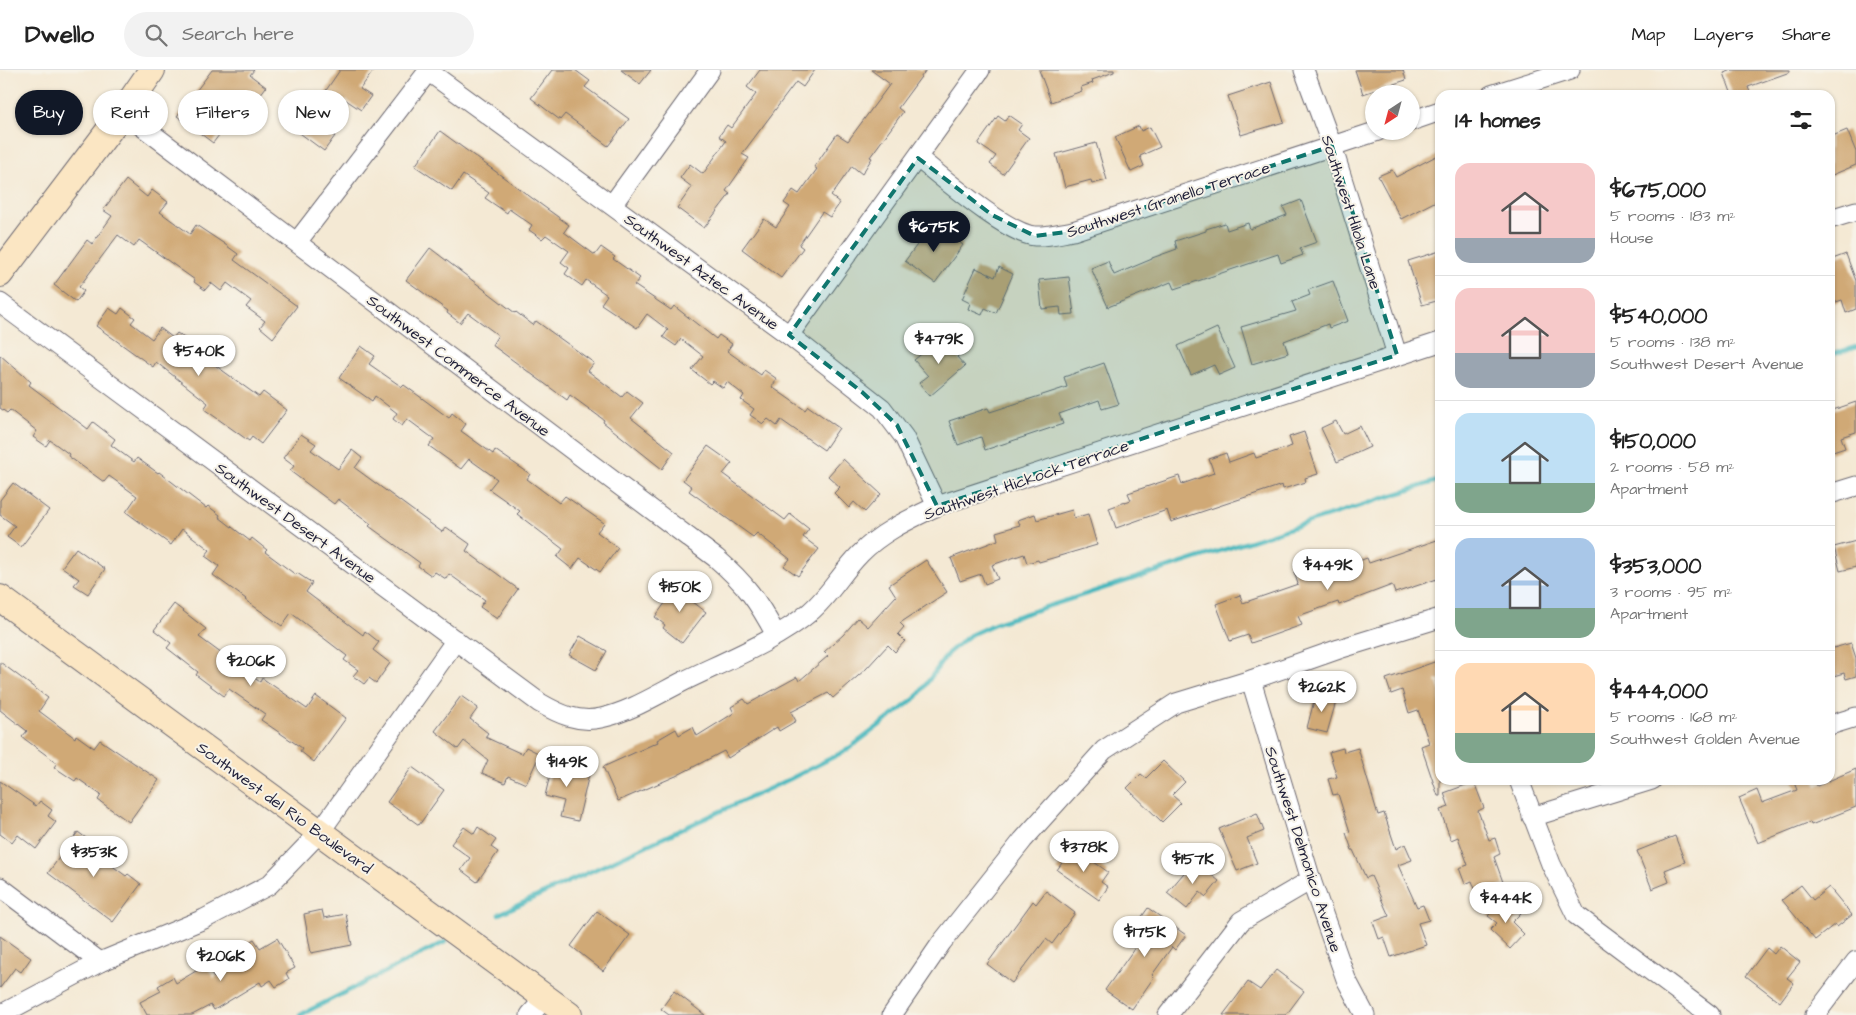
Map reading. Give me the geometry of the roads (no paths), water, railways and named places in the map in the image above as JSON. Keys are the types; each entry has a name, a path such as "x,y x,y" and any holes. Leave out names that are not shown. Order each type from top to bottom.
{"street":[{"path":"138,90 152,70"},
{"path":"297,242 428,70"},
{"name":"Southwest Aztec Avenue","path":"428,70 789,335 882,408 904,437 937,506"},
{"path":"612,205 710,70"},
{"path":"789,335 980,70"},
{"name":"Southwest Hilola Lane","path":"1304,70 1332,146 1397,355"},
{"path":"1503,90 1538,75 1570,70"},
{"path":"1420,118 1435,114"},
{"path":"0,274 105,135"},
{"name":"Southwest Commerce Avenue","path":"153,135 716,558 746,586 760,605 776,635"},
{"name":"Southwest Granello Terrace","path":"918,158 992,215 1021,232 1035,236 1073,231 1365,135"},
{"path":"1835,217 1856,211"},
{"name":"Southwest Desert Avenue","path":"0,303 540,703 556,712 573,718 601,718"},
{"name":"Southwest Hickock Terrace","path":"601,718 639,703 776,635 811,612 860,554 876,540 937,506 1435,344"},
{"path":"1835,492 1856,486"},
{"name":"Southwest del Rio Boulevard","path":"0,598 320,832 538,1006 569,1015"},
{"path":"892,1015 942,942 1023,840 1104,750 1176,703 1435,620"},
{"path":"0,1015 100,962 204,918 269,885 320,832 456,640"},
{"name":"Southwest Delmonico Avenue","path":"1251,680 1311,880 1346,979 1365,1015"},
{"path":"1835,723 1856,717"},
{"path":"1521,785 1532,817 1576,916 1710,1015"},
{"path":"1532,817 1636,785"},
{"path":"1168,1015 1241,921 1311,880"},
{"path":"0,887 100,962"},
{"path":"1815,1015 1856,961"}],"waterway":[{"path":"1835,353 1856,347"},
{"path":"499,914 790,779 847,750 917,697 948,653 970,635 999,622 1435,482"},
{"path":"300,1015 445,942"}]}
